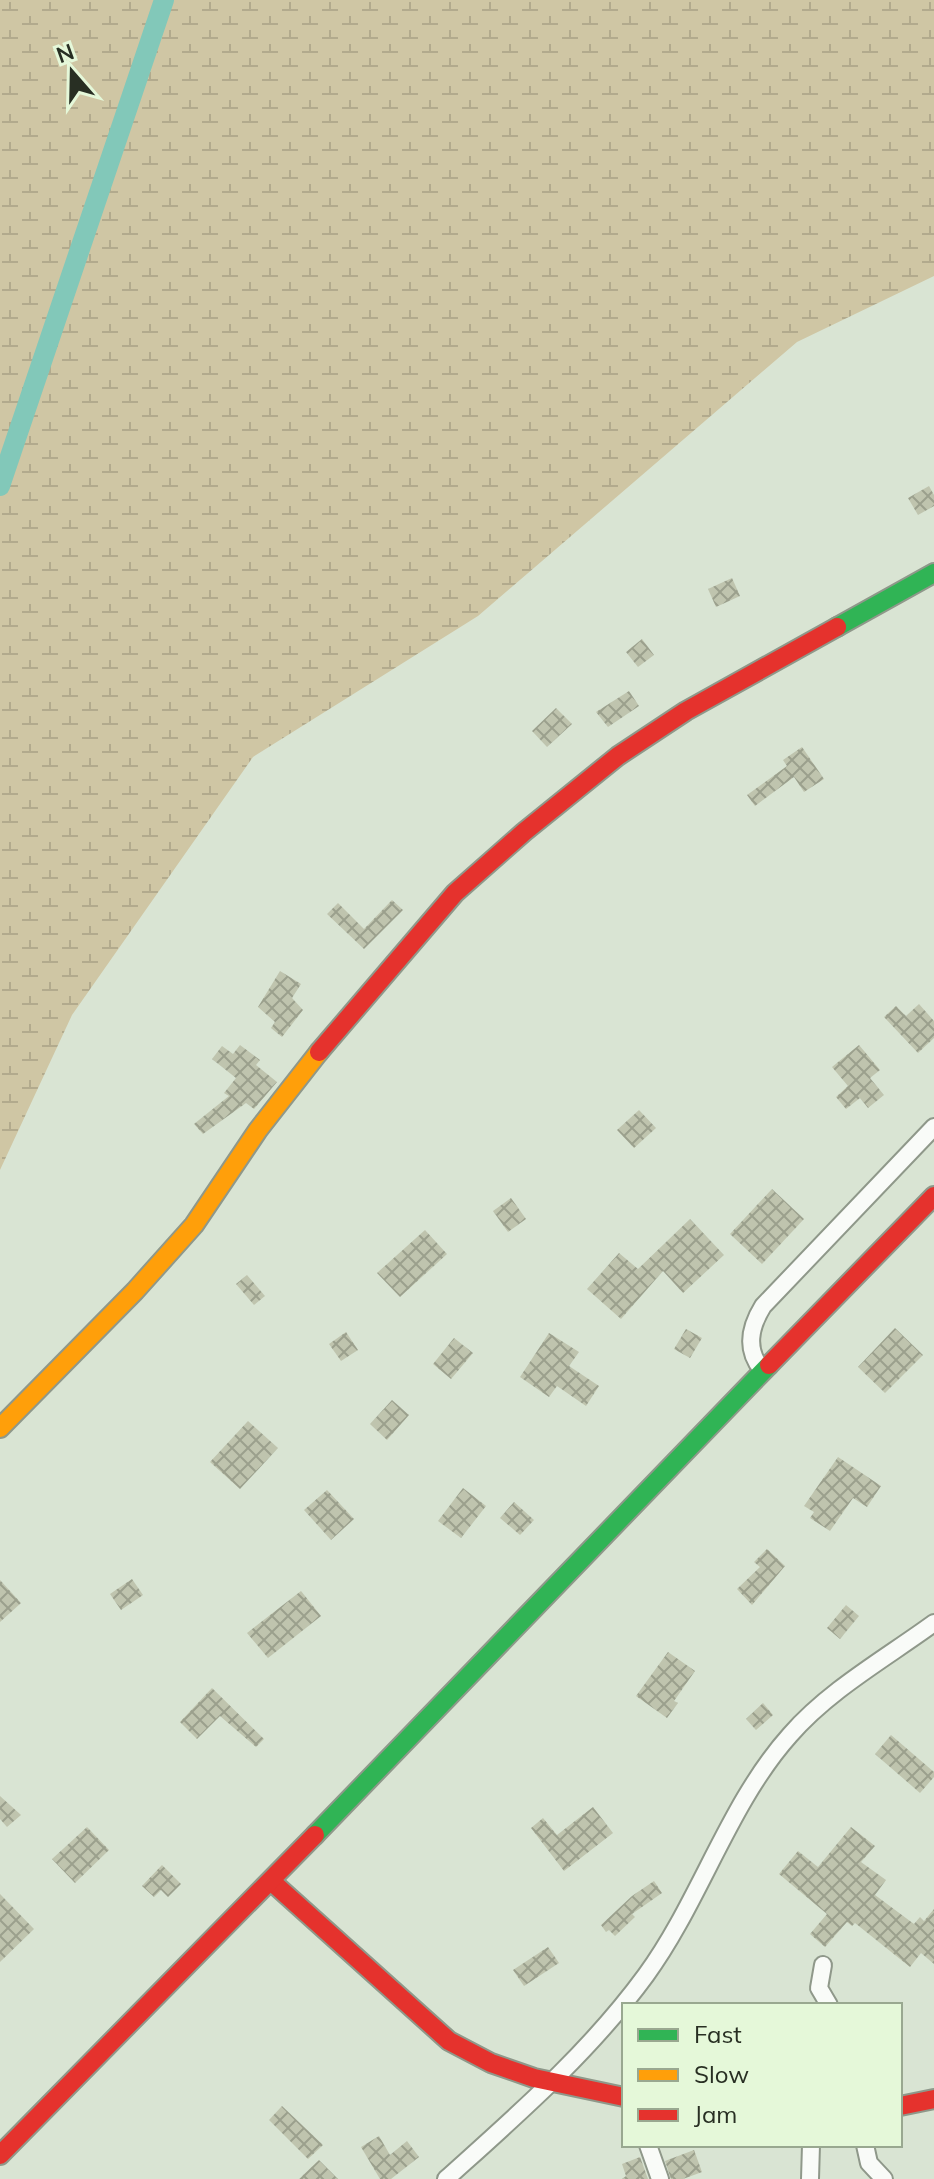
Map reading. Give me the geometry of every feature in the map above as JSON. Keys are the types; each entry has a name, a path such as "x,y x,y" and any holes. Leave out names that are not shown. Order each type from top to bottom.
{"main road":[{"path":"0,1428 135,1291 194,1225 258,1130 317,1055 455,893 618,756 686,711 934,573"},
{"path":"0,2155 100,2050 271,1881 762,1370 934,1196"},
{"path":"271,1881 449,2041 494,2065 551,2085 622,2097"},
{"path":"902,2106 934,2099"}],"street":[{"path":"762,1370 755,1361 751,1343 754,1320 763,1306 934,1127"},
{"path":"624,2003 647,1974 762,1773 789,1735 846,1686 934,1623"},
{"path":"823,1965 819,1988 828,2003"},
{"path":"446,2179 551,2085 588,2047 622,2005"},
{"path":"649,2147 660,2179"},
{"path":"810,2179 811,2147"},
{"path":"865,2147 869,2163 884,2179"}],"green space":[{"path":"0,0 934,0 934,276 797,342 478,616 253,757 72,1015 0,1170"}],"building":[{"path":"929,486 934,495 934,506 918,515 908,498"},
{"path":"732,578 740,596 716,607 708,589"},
{"path":"642,639 654,655 638,667 626,652"},
{"path":"629,691 639,706 608,727 596,712"},
{"path":"556,708 572,724 547,747 532,731"},
{"path":"802,747 824,779 804,792 794,777 755,806 747,795 787,766 783,760"},
{"path":"392,900 403,910 364,949 327,914 338,903 364,929"},
{"path":"280,971 301,984 292,998 303,1010 282,1037 271,1028 275,1022 258,1007"},
{"path":"919,1004 934,1021 934,1038 918,1053 884,1017 896,1006 906,1016"},
{"path":"240,1045 260,1060 256,1065 277,1082 254,1109 246,1103 203,1134 194,1124 229,1096 224,1093 236,1078 212,1059 222,1046 233,1054"},
{"path":"859,1045 880,1070 870,1078 884,1095 868,1108 860,1098 846,1109 836,1097 848,1086 832,1067"},
{"path":"639,1110 656,1128 634,1148 617,1130"},
{"path":"772,1189 804,1219 762,1264 730,1234"},
{"path":"511,1198 526,1219 508,1232 493,1211"},
{"path":"690,1219 724,1255 683,1293 663,1271 621,1319 587,1289 619,1253 638,1269"},
{"path":"425,1230 447,1254 400,1297 377,1273"},
{"path":"247,1275 265,1296 254,1305 236,1284"},
{"path":"895,1328 923,1355 885,1393 858,1367"},
{"path":"686,1329 702,1338 690,1358 674,1349"},
{"path":"346,1332 358,1350 341,1361 329,1344"},
{"path":"549,1333 579,1352 569,1366 599,1386 586,1406 557,1386 549,1397 520,1377"},
{"path":"454,1338 473,1353 451,1379 433,1364"},
{"path":"392,1400 409,1415 387,1440 370,1424"},
{"path":"248,1421 278,1448 240,1489 210,1462"},
{"path":"838,1457 881,1486 867,1507 853,1498 830,1531 810,1518 814,1512 804,1506"},
{"path":"463,1488 486,1506 461,1538 438,1521"},
{"path":"327,1490 354,1519 331,1540 304,1510"},
{"path":"514,1502 534,1520 520,1535 500,1518"},
{"path":"767,1549 785,1566 752,1605 737,1589 760,1567 754,1562"},
{"path":"132,1579 143,1595 121,1610 110,1594"},
{"path":"0,1580 21,1603 0,1622"},
{"path":"301,1591 321,1616 268,1658 247,1633"},
{"path":"846,1605 859,1616 840,1639 827,1628"},
{"path":"668,1652 695,1671 674,1701 678,1703 667,1718 636,1696"},
{"path":"212,1688 264,1739 256,1747 220,1716 197,1739 180,1722"},
{"path":"763,1703 773,1715 756,1730 746,1719"},
{"path":"891,1735 934,1772 934,1777 920,1793 875,1754"},
{"path":"0,1796 21,1815 7,1827 0,1819"},
{"path":"593,1807 613,1833 564,1871 531,1828 543,1818 557,1835"},
{"path":"87,1827 109,1850 75,1883 52,1859"},
{"path":"851,1827 875,1846 861,1862 886,1880 875,1895 914,1924 920,1917 924,1921 934,1909 934,1964 921,1953 910,1967 855,1923 852,1926 847,1922 825,1947 810,1934 827,1914 779,1874 798,1851 818,1867"},
{"path":"162,1865 181,1884 168,1897 161,1890 154,1897 142,1886"},
{"path":"654,1881 662,1893 632,1914 635,1917 615,1936 609,1930 606,1932 601,1925 632,1896"},
{"path":"0,1894 34,1929 0,1962"},
{"path":"548,1947 559,1963 524,1986 513,1970"},
{"path":"282,2106 323,2145 308,2159 269,2120"},
{"path":"379,2136 390,2155 407,2141 419,2157 391,2179 380,2179 361,2147"},
{"path":"694,2150 702,2172 683,2179 671,2179 665,2161"},
{"path":"640,2157 648,2179 622,2179 626,2176 622,2164"},
{"path":"319,2160 338,2179 299,2179"}],"waterway":[{"path":"0,486 164,0"}],"traffic: fast":[{"path":"837,627 934,573"},
{"path":"315,1835 769,1365"}],"traffic: slow":[{"path":"0,1428 135,1291 194,1225 258,1130 319,1052"}],"traffic: jam":[{"path":"319,1052 455,893 524,832 618,756 686,711 837,627"},
{"path":"769,1365 934,1196"},
{"path":"0,2155 315,1835"},
{"path":"271,1881 449,2041 491,2063 534,2078 622,2097"},
{"path":"902,2106 934,2099"}]}
